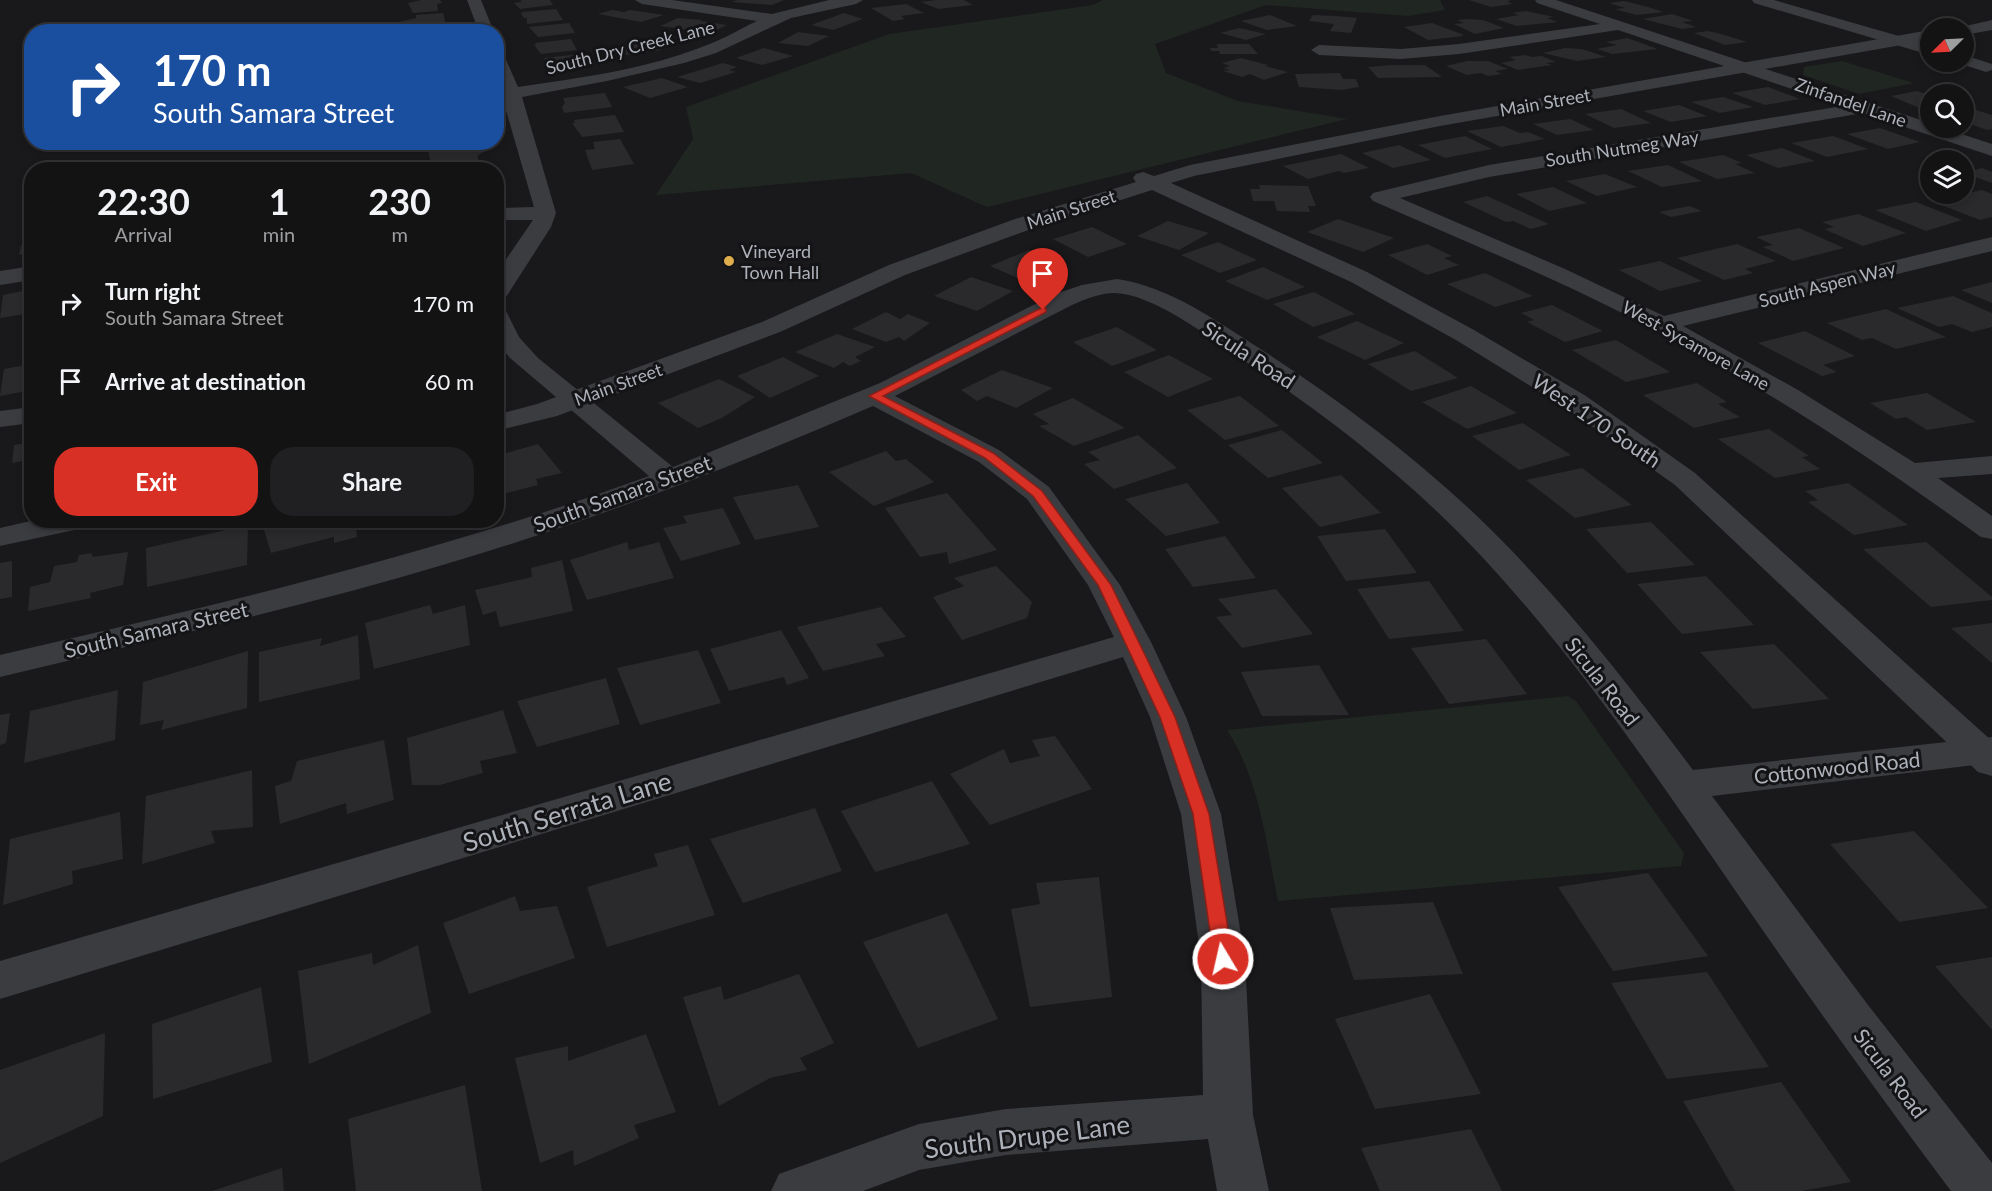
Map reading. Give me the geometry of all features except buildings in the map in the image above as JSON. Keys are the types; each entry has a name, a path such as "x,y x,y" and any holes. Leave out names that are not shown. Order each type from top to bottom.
{"street":[{"path":"474,0 484,24"},
{"path":"642,0 774,19"},
{"name":"South Dry Creek Lane","path":"512,93 554,87 702,53 735,41 774,19 804,9 856,0"},
{"name":"Zinfandel Lane","path":"1542,0 1992,150"},
{"path":"1759,0 1920,47"},
{"path":"1974,28 1992,25"},
{"path":"1318,50 1401,54 1459,49 1621,26"},
{"name":"Main Street","path":"797,293 925,241 1144,179 1671,78 1920,37"},
{"path":"1974,63 1986,66"},
{"path":"504,74 512,93 546,213 504,281"},
{"name":"South Nutmeg Way","path":"1380,197 1500,169 1865,107"},
{"name":"Main Street","path":"504,402 566,392 771,327 897,270 1144,179"},
{"name":"West 170 South","path":"1144,179 1359,277 1466,335 1576,402 1685,479 1988,755"},
{"name":"West Sycamore Lane","path":"1380,197 1574,281 1662,324 1830,420 1911,472 1992,530"},
{"path":"504,214 546,213"},
{"name":"South Aspen Way","path":"1662,324 1992,244"},
{"path":"0,278 24,274"},
{"name":"South Samara Street","path":"0,666 288,598 443,554 606,502 874,396 1053,305 1090,290 1118,286"},
{"name":"Sicula Road","path":"1118,286 1145,293 1196,319 1282,374 1356,427 1420,482 1494,551 1568,635 1683,784 1859,1033 1982,1191"},
{"name":"Main Street","path":"504,419 722,323"},
{"path":"504,333 527,363 566,392 669,479"},
{"path":"874,396 989,456 1038,493 1104,585 1134,642 1168,717 1201,814 1223,959 1228,1115 1243,1191"},
{"path":"0,419 24,416"},
{"path":"1911,472 1992,465"},
{"path":"0,517 24,512"},
{"path":"0,537 43,528"},
{"name":"South Serrata Lane","path":"0,980 1134,642"},
{"name":"Cottonwood Road","path":"1683,784 1988,755"},
{"name":"South Drupe Lane","path":"797,1191 919,1147 1006,1132 1228,1115"}],"shaded area":[{"path":"1103,0 1440,0 1445,10 1408,16 1266,5 1155,44 1166,73 1238,101 1347,119 987,207 911,173 656,195 693,139 686,107 889,34 1093,5"},
{"path":"1842,61 1914,83 1859,94 1803,75 1804,67"},
{"path":"1568,696 1576,701 1684,853 1681,866 1278,901 1254,791 1238,749 1227,730"}],"place":[{"name":"Vineyard Town Hall","path":"729,261"}],"route":[{"path":"1043,310 874,396 989,456 1038,493 1104,585 1134,642 1168,717 1201,814 1223,959"}]}
